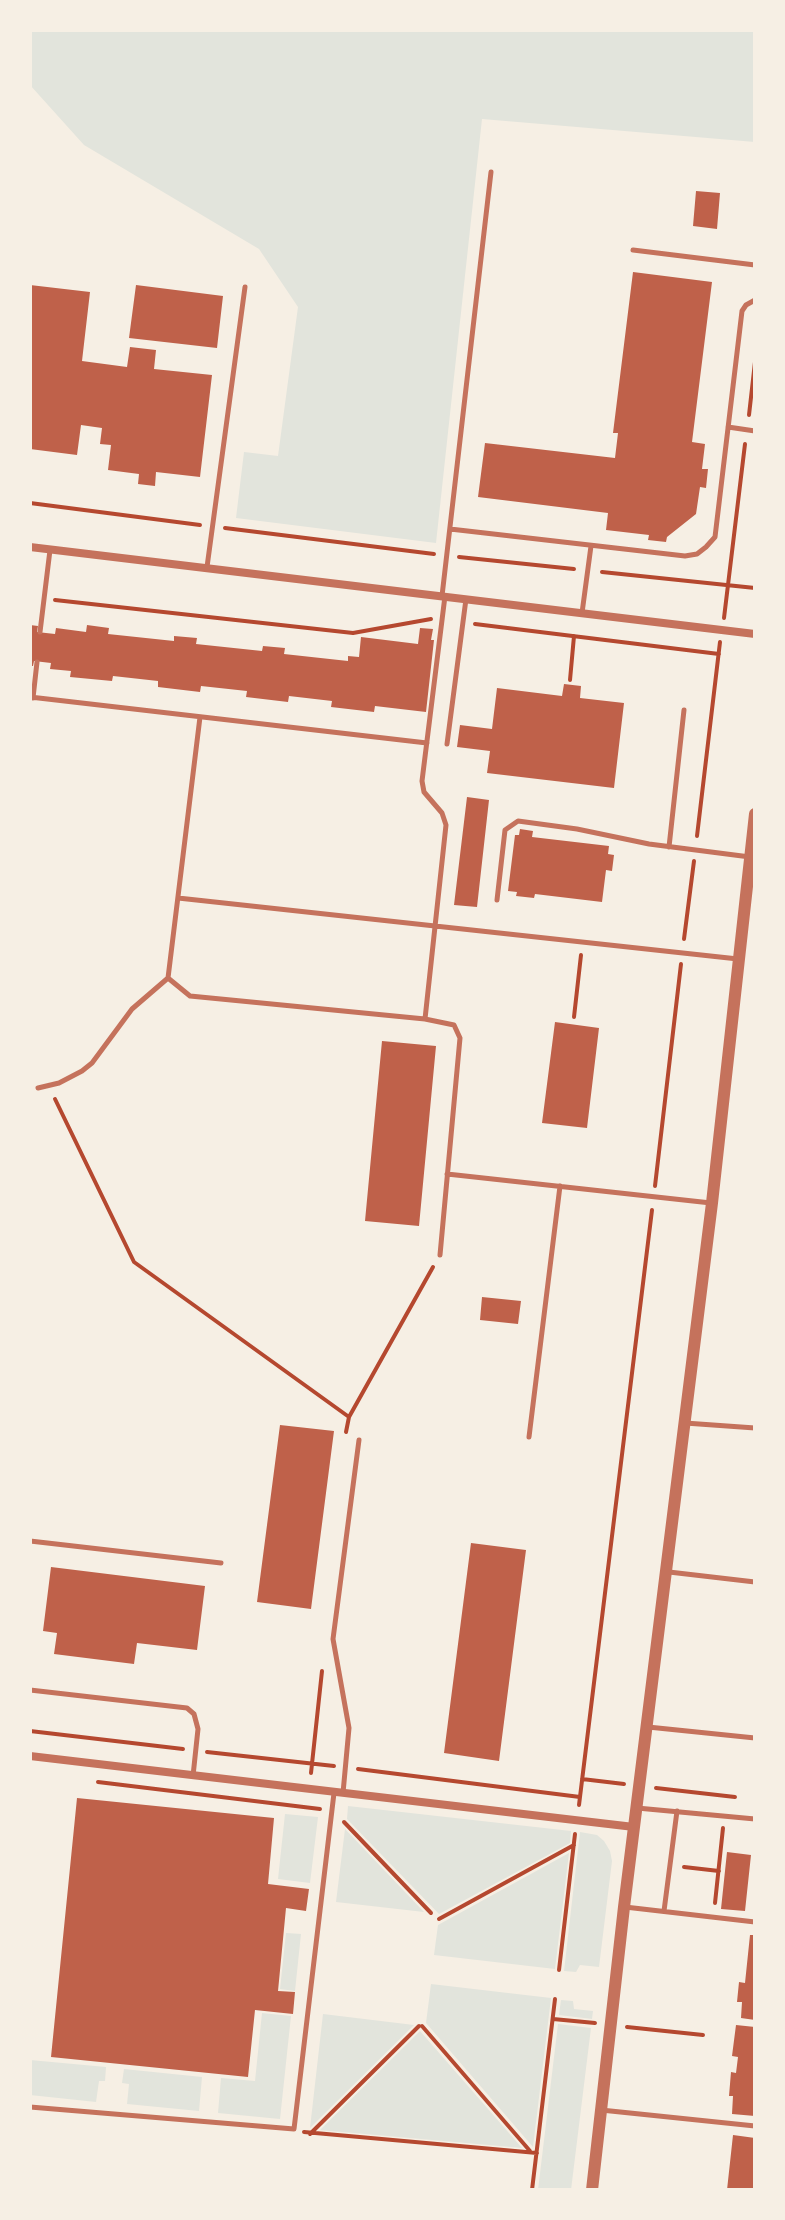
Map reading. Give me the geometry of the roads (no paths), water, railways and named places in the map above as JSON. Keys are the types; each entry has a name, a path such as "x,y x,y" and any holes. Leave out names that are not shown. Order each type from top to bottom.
{"street":[{"path":"30,547 755,634"},
{"path":"592,2190 636,1808 712,1203 755,814"},
{"path":"30,1756 634,1827"}],"lane":[{"path":"425,1019 446,825 445,818 422,786 491,172"},
{"path":"633,250 755,265"},
{"path":"207,568 245,287"},
{"path":"450,529 685,556 697,554 715,537 742,311 755,300"},
{"path":"728,427 755,431"},
{"path":"582,613 591,546"},
{"path":"40,632 50,549"},
{"path":"447,744 466,599"},
{"path":"37,662 31,697 427,743"},
{"path":"669,847 684,710"},
{"path":"38,1088 69,1079 92,1063 132,1009 168,978 200,717"},
{"path":"497,900 505,830 518,821 669,847 752,854"},
{"path":"178,898 739,959"},
{"path":"168,978 190,996 425,1019 454,1025 460,1038 440,1255"},
{"path":"447,1174 712,1203"},
{"path":"529,1437 560,1186"},
{"path":"685,1423 755,1428"},
{"path":"30,2107 294,2129 332,1810 346,1768 349,1728 333,1639 359,1440"},
{"path":"30,1541 221,1563"},
{"path":"666,1571 755,1582"},
{"path":"30,1690 187,1708 197,1722 193,1776"},
{"path":"647,1727 755,1738"},
{"path":"636,1808 755,1819"},
{"path":"664,1911 677,1811"},
{"path":"624,1907 755,1922"},
{"path":"601,2110 755,2126"}]}
